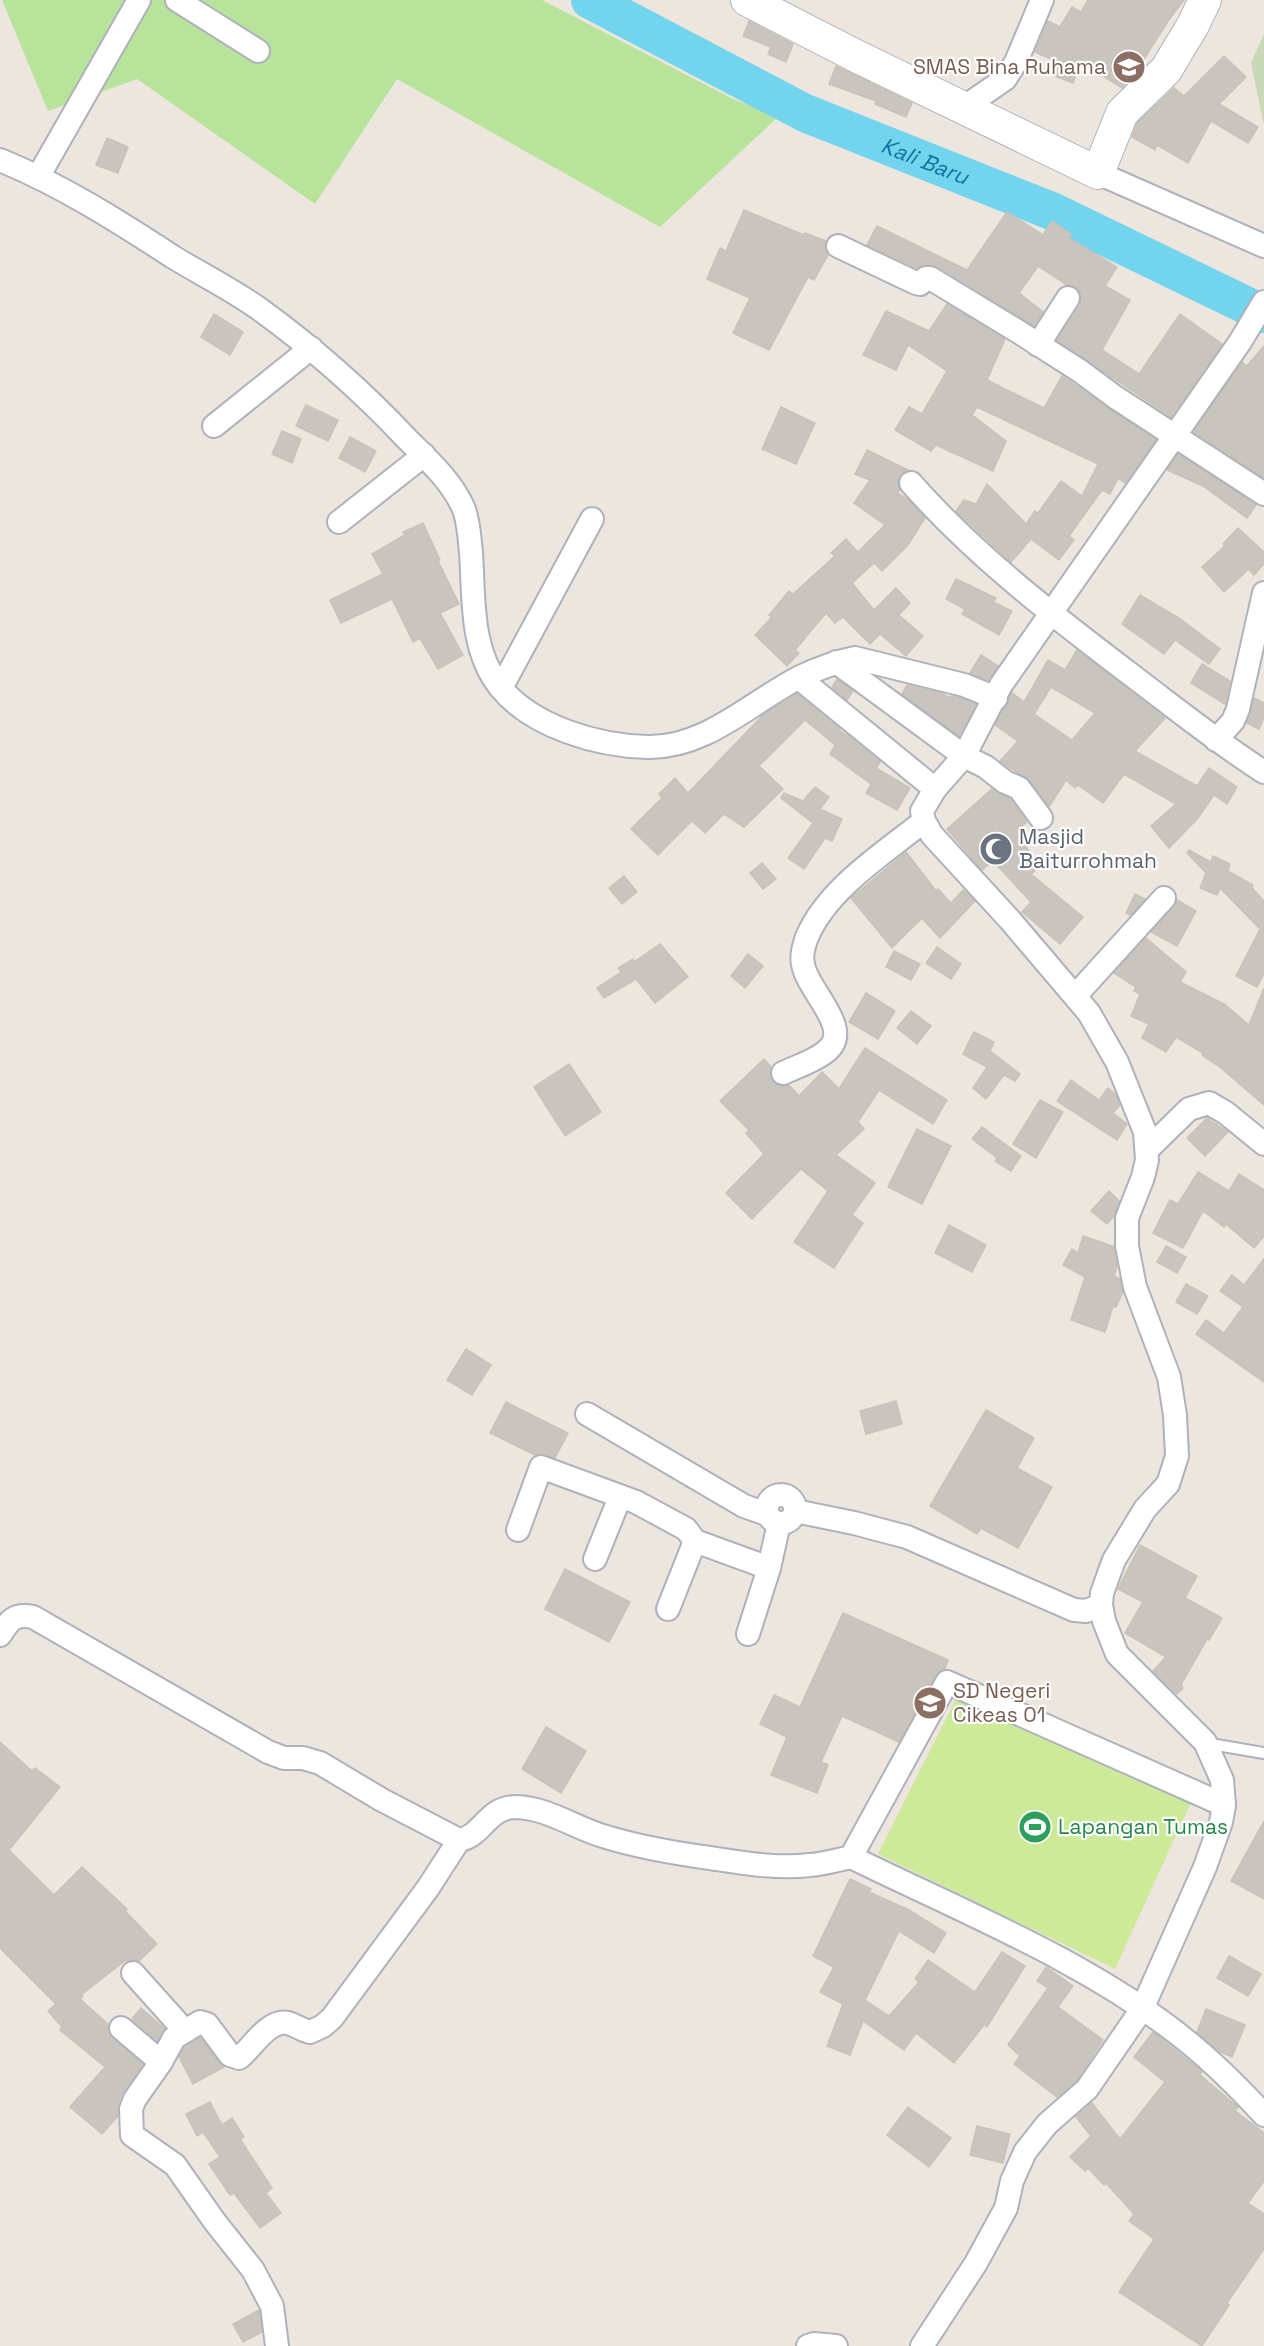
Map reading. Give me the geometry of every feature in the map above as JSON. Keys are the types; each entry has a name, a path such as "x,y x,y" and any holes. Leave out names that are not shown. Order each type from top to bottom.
{"street":[{"path":"38,177 139,0"},
{"path":"177,0 258,51"},
{"path":"747,0 856,56 1098,173 1264,246"},
{"path":"963,108 1005,79 1016,62 1042,0"},
{"path":"1098,173 1122,113 1166,70 1205,0"},
{"path":"0,160 38,177 135,232 256,307 311,348 384,414 424,455 452,487 464,508 470,529 478,643 485,664 501,688 541,719 569,732 598,741 662,747 680,743 711,730 799,678 836,662 855,658 964,685 996,698"},
{"path":"838,246 916,283 920,284 929,277 1014,328 1264,494"},
{"path":"1038,345 1068,298"},
{"path":"922,2346 976,2263 1006,2208 1012,2181 1025,2152 1047,2124 1087,2089 1142,2009 1205,1867 1221,1822 1224,1805 1222,1780 1205,1742 1117,1654 1104,1621 1101,1605 1102,1593 1114,1560 1145,1509 1168,1484 1177,1456 1175,1415 1169,1377 1135,1287 1127,1246 1127,1218 1143,1178 1148,1149 1145,1132 1117,1062 1089,1012 955,862 924,821 922,811 935,789 964,756 1001,685 1240,342 1264,302"},
{"path":"214,426 311,348"},
{"path":"339,522 424,455"},
{"path":"911,483 944,520 1052,613 1216,740 1264,771"},
{"path":"501,688 592,519"},
{"path":"1216,740 1233,721 1238,709 1264,593"},
{"path":"836,662 964,756 987,767 1005,782 1019,788 1041,818"},
{"path":"799,678 935,789"},
{"path":"783,1073 825,1053 833,1042 836,1030 832,1017 810,985 802,964 808,936 832,899 847,883 924,821"},
{"path":"1076,995 1164,898"},
{"path":"1148,1149 1189,1109 1209,1103 1226,1113 1264,1144"},
{"path":"587,1414 744,1506 780,1516 854,1522 907,1537 1074,1610 1086,1611 1101,1605"},
{"path":"519,1530 541,1467 636,1502 686,1529 695,1541 769,1568"},
{"path":"595,1560 620,1497"},
{"path":"748,1634 769,1568 780,1516"},
{"path":"668,1609 695,1541"},
{"path":"0,1635 9,1620 16,1616 33,1617 268,1752 284,1758 303,1758 321,1763 382,1800 459,1840 472,1834 488,1817 501,1809 515,1807 556,1816 591,1833 640,1848 781,1867 812,1865 851,1857 1047,1953 1142,2009 1188,2042 1264,2115"},
{"path":"851,1857 947,1682 1224,1805"},
{"path":"277,2346 272,2306 253,2270 215,2222 175,2165 132,2135 131,2109 174,2038 200,2022 207,2024 230,2055 239,2058 251,2048 262,2032 276,2025 288,2023 310,2032 323,2026 332,2018 421,1898 459,1840"},
{"path":"133,1973 185,2031"},
{"path":"121,2028 161,2062"},
{"path":"808,2346 814,2344 836,2346"}],"lane":[{"path":"1205,1742 1264,1754"}],"green space":[{"path":"2,0 542,0 735,100 780,115 660,227 397,79 315,204 137,79 48,111"},
{"path":"1264,34 1264,125 1251,63"},
{"name":"Lapangan Tumas","path":"959,1693 1192,1800 1115,1969 878,1854"}],"building":[{"path":"1088,0 1184,0 1139,67 1140,70 1122,88 1081,62 1073,83 1055,76 1060,63 1035,52 1048,21 1060,27 1072,7 1081,12"},
{"path":"749,21 793,44 786,62 768,54 771,47 743,36"},
{"path":"1224,56 1246,77 1219,104 1258,127 1248,143 1211,121 1188,163 1157,145 1155,150 1132,137 1137,123 1174,88 1184,96"},
{"path":"836,66 912,103 906,117 875,104 876,101 829,84"},
{"path":"107,138 128,147 118,173 96,165"},
{"path":"744,210 804,235 805,233 826,241 825,248 828,255 814,280 808,277 769,350 733,333 750,298 707,279 720,248 726,251"},
{"path":"1007,212 1043,235 1052,221 1071,234 1069,238 1117,267 1105,286 1130,300 1102,350 1139,374 1180,314 1222,344 1171,417 1057,340 1080,305 1080,292 1075,286 1067,285 1038,266 1019,293 1043,312 1034,326 937,266 926,264 917,268 867,245 877,226 967,270"},
{"path":"947,304 1005,339 987,380 1044,408 1062,376 1156,440 1125,483 1118,478 1110,494 1102,490 1069,536 1074,540 1059,560 1031,539 1011,562 956,511 964,500 976,504 987,484 1026,524 1035,511 1038,513 1061,481 1082,496 1098,464 977,407 972,415 1006,441 993,471 936,445 931,451 895,430 909,407 922,414 947,371 908,345 896,370 863,355 886,311 929,331"},
{"path":"214,314 243,332 230,355 201,337"},
{"path":"1264,346 1264,478 1194,432 1242,362 1247,366"},
{"path":"306,405 338,420 328,441 296,426"},
{"path":"781,407 815,423 796,464 762,449"},
{"path":"282,431 301,439 292,463 272,454"},
{"path":"350,437 376,451 365,472 339,458"},
{"path":"867,450 908,470 898,478 900,490 897,493 908,499 925,518 908,545 882,571 874,563 852,583 874,610 896,588 910,603 899,615 923,636 906,656 880,634 870,644 843,617 835,623 826,613 795,650 799,653 787,666 755,635 772,617 769,615 789,591 793,594 835,556 831,553 846,539 858,552 885,525 854,503 870,480 855,474"},
{"path":"1178,454 1256,505 1247,518 1203,486 1167,470"},
{"path":"423,523 459,604 440,613 463,655 438,669 420,638 413,642 392,599 341,623 330,600 383,574 372,554 405,535 403,532"},
{"path":"1238,528 1264,552 1264,564 1254,575 1249,569 1224,592 1202,567 1225,546 1223,544"},
{"path":"956,579 996,598 993,602 1012,611 999,635 962,614 965,609 946,599"},
{"path":"1140,595 1179,618 1220,649 1209,664 1175,640 1164,654 1122,624"},
{"path":"1077,650 1165,718 1135,751 1197,786 1209,768 1237,787 1227,804 1214,795 1198,818 1169,848 1151,826 1176,804 1124,774 1103,803 1078,785 1075,788 1066,780 1049,807 1029,780 1000,761 1018,741 995,725 1012,693 1024,702 1048,660 1065,670","holes":["1051,687 1095,713 1072,740 1034,714"]},
{"path":"981,655 998,666 988,680 970,673"},
{"path":"1202,664 1230,681 1225,704 1191,683"},
{"path":"837,679 853,691 847,700 832,687"},
{"path":"907,685 976,704 959,736 902,694"},
{"path":"797,694 840,729 838,730 880,762 876,768 910,788 897,810 866,793 871,784 830,754 835,745 805,720 759,766 783,789 744,827 724,814 705,833 692,821 658,855 631,829 662,798 659,794 675,778 688,793 763,715"},
{"path":"1254,698 1264,703 1264,718 1259,729 1247,723"},
{"path":"815,787 829,797 820,809 842,819 832,841 825,838 804,869 788,858 813,823 781,798 784,793 803,801"},
{"name":"Masjid Baiturrohmah","path":"992,789 1010,799 1027,822 1021,827 1025,832 1018,838 1041,865 1031,874 1083,917 1060,944 1022,912 1031,902 993,861 982,870 947,829"},
{"path":"1189,850 1211,862 1213,856 1230,864 1228,871 1253,885 1252,888 1264,901 1264,974 1257,987 1236,976 1260,929 1220,888 1217,895 1200,888 1206,873 1187,853"},
{"path":"906,852 936,891 938,889 951,903 963,890 975,901 940,938 922,918 892,948 851,898"},
{"path":"762,863 776,879 763,889 750,873"},
{"path":"624,876 637,892 622,904 609,888"},
{"path":"1135,894 1145,899 1131,915 1126,913"},
{"path":"1177,900 1196,911 1177,946 1151,932 1174,907"},
{"path":"1146,938 1186,972 1180,982 1224,1004 1249,1025 1264,988 1264,1105 1221,1068 1202,1055 1203,1053 1176,1037 1166,1052 1142,1038 1149,1024 1131,1016 1140,994 1134,991 1136,987 1114,973"},
{"path":"660,944 688,977 655,1003 636,979 604,998 597,988 621,972 618,968 633,959 634,962"},
{"path":"937,947 961,964 951,979 926,963"},
{"path":"894,951 920,964 911,980 886,967"},
{"path":"748,954 763,966 745,988 731,976"},
{"path":"866,993 895,1011 878,1039 849,1022"},
{"path":"911,1011 931,1026 917,1044 897,1028"},
{"path":"974,1032 994,1042 990,1051 1020,1074 1015,1081 1004,1075 986,1099 973,1088 987,1067 963,1054"},
{"path":"865,1048 947,1100 933,1124 879,1090 858,1122 864,1129 836,1155 875,1183 852,1215 863,1223 834,1268 794,1242 828,1191 801,1169 752,1219 726,1193 764,1154 746,1133 749,1130 720,1101 764,1059 771,1067 770,1078 781,1086 789,1085 799,1096 822,1072 839,1089"},
{"path":"569,1064 601,1112 565,1136 534,1087"},
{"path":"1071,1080 1099,1100 1108,1088 1115,1094 1120,1105 1113,1113 1127,1124 1117,1140 1057,1101"},
{"path":"1040,1100 1063,1112 1036,1158 1013,1144"},
{"path":"1207,1118 1228,1132 1205,1156 1187,1138"},
{"path":"982,1127 1021,1156 1011,1171 995,1161 997,1158 972,1139"},
{"path":"917,1129 951,1146 922,1204 888,1187"},
{"path":"1198,1172 1229,1191 1239,1174 1264,1190 1264,1236 1254,1248 1226,1224 1224,1227 1203,1211 1183,1248 1153,1233 1170,1200 1178,1204"},
{"path":"1109,1191 1119,1201 1114,1216 1107,1224 1091,1211"},
{"path":"949,1225 986,1245 972,1272 935,1253"},
{"path":"1083,1236 1113,1246 1117,1267 1114,1276 1120,1279 1123,1292 1116,1307 1113,1306 1105,1332 1071,1320 1085,1277 1063,1265 1072,1249 1078,1253"},
{"path":"1166,1246 1186,1257 1177,1273 1157,1262"},
{"path":"1264,1259 1264,1382 1196,1334 1206,1320 1224,1333 1243,1307 1220,1291 1232,1275 1244,1285"},
{"path":"1186,1284 1208,1296 1197,1314 1176,1302"},
{"path":"466,1349 491,1365 472,1395 447,1380"},
{"path":"896,1401 902,1424 866,1434 860,1411"},
{"path":"506,1402 568,1433 555,1458 545,1454 535,1455 490,1433"},
{"path":"986,1410 1034,1438 1017,1468 1052,1487 1018,1548 981,1528 977,1534 930,1506"},
{"path":"1140,1545 1197,1576 1185,1598 1222,1618 1209,1640 1207,1639 1181,1685 1183,1688 1177,1694 1153,1671 1166,1657 1125,1633 1143,1602 1118,1589"},
{"path":"565,1569 630,1602 609,1642 545,1609"},
{"path":"843,1613 948,1660 945,1669 935,1676 899,1742 842,1716 821,1762 828,1765 817,1793 771,1775 787,1737 760,1724 774,1695 800,1707"},
{"path":"546,1727 586,1751 561,1793 522,1769"},
{"path":"0,1742 32,1771 35,1768 60,1787 9,1850 54,1895 82,1867 127,1909 125,1911 157,1944 139,1961 126,1960 81,1995 83,1996 80,1999 108,2024 108,2032 112,2038 143,2064 122,2094 118,2104 118,2116 102,2134 70,2107 105,2067 60,2030 62,2027 48,2011 56,2004 0,1948"},
{"path":"1264,1821 1264,1899 1231,1881"},
{"path":"850,1879 871,1889 869,1892 909,1910 946,1933 934,1953 899,1931 865,2000 889,2016 919,1982 915,1979 928,1960 975,1992 1002,1952 1025,1966 987,2027 984,2025 954,2063 916,2033 904,2050 863,2021 850,2055 827,2046 843,2004 820,1992 834,1967 813,1956"},
{"path":"1229,1956 1261,1974 1248,1996 1217,1978"},
{"path":"1046,1967 1073,1986 1058,2007 1103,2040 1077,2080 1057,2097 1014,2064 1020,2056 1008,2045 1048,1988 1037,1981"},
{"path":"141,2008 165,2029 157,2041 132,2019"},
{"path":"1206,2009 1245,2025 1232,2057 1221,2052 1197,2032"},
{"path":"1153,2032 1199,2069 1202,2072 1200,2075 1238,2107 1235,2111 1264,2133 1264,2181 1248,2203 1264,2214 1264,2249 1227,2303 1229,2305 1202,2346 1119,2292 1154,2239 1129,2221 1134,2214 1106,2183 1104,2185 1088,2168 1085,2171 1070,2157 1091,2136 1076,2117 1092,2103 1120,2139 1165,2082 1134,2057"},
{"path":"200,2038 224,2067 193,2084 179,2057 184,2048"},
{"path":"210,2102 222,2125 232,2118 244,2137 240,2139 272,2188 266,2193 281,2213 260,2228 234,2193 230,2195 209,2164 220,2157 203,2132 197,2136 186,2114"},
{"path":"908,2107 951,2138 929,2167 887,2135"},
{"path":"977,2126 1010,2134 1003,2163 970,2155"},
{"path":"259,2310 262,2332 243,2342 233,2324"}],"waterway":[{"name":"Kali Baru","path":"590,0 805,113 1054,212 1264,314"}],"place":[{"name":"SMAS Bina Ruhama","path":"1129,67"},
{"name":"Masjid Baiturrohmah","path":"996,849"},
{"name":"SD Negeri Cikeas 01","path":"930,1703"},
{"name":"Lapangan Tumas","path":"1035,1827"}]}
